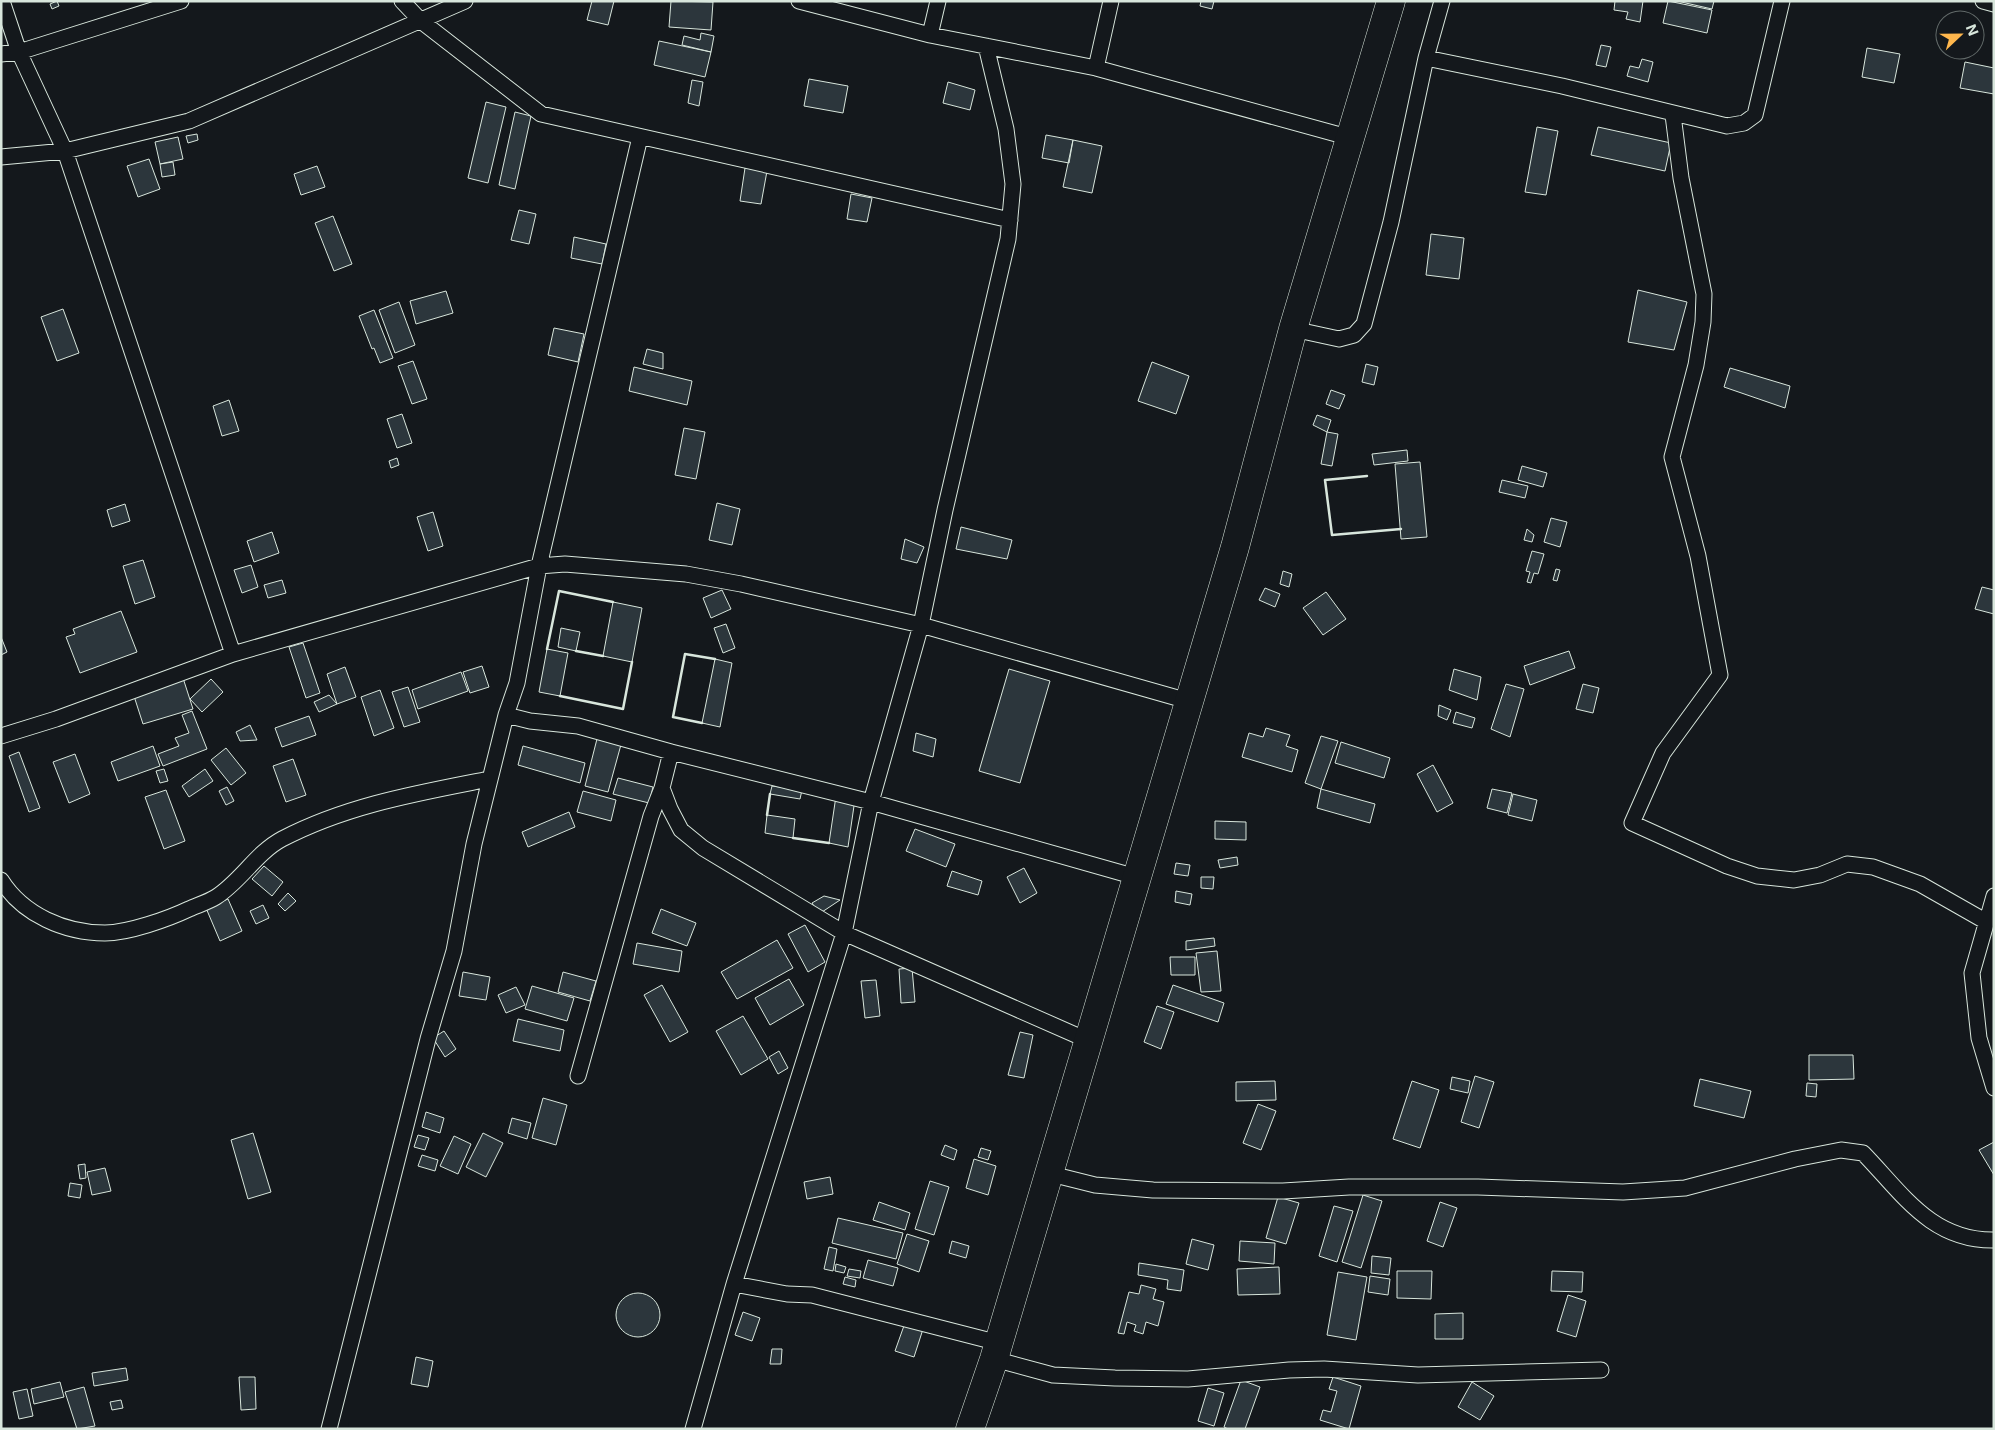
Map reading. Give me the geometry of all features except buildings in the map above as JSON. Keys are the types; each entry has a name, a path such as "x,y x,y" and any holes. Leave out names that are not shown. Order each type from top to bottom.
{"highway":[{"path":"970,1429 996,1351 1047,1173 1235,547 1292,329 1391,1"}],"street":[{"path":"2,1 19,52 66,151 233,654"},
{"path":"1,54 19,52 181,1"},
{"path":"402,1 421,21 540,114 1010,220"},
{"path":"1,157 66,151 189,121 465,1"},
{"path":"798,1 930,35 1096,68 1351,138"},
{"path":"930,35 938,1"},
{"path":"1096,68 1111,1"},
{"path":"1292,329 1339,339 1354,335 1364,324 1391,222 1426,58 1442,1"},
{"path":"1426,58 1562,86 1673,115 1727,126 1744,123 1755,115 1782,1"},
{"path":"1983,1 1994,4"},
{"path":"693,1429 734,1284 844,933 871,802 920,625 1008,239 1012,175 1006,129 986,46"},
{"path":"1673,115 1681,178 1704,294 1703,322 1696,365 1672,457 1698,556 1720,675 1663,753 1632,823 1727,866 1757,876 1794,880 1820,874 1847,864 1873,866 1920,884 1985,921"},
{"path":"329,1429 428,1039 454,951 474,844 506,715 517,683 539,566 640,137"},
{"path":"1,736 56,719 233,654 539,566 565,564 686,574 742,584 920,625 1188,701"},
{"path":"506,715 530,721 578,726 670,752 871,802 1136,877"},
{"path":"578,1076 651,816 662,788 670,752"},
{"path":"1,880 6,888 31,910 62,928 106,933 164,920 216,897 280,840 336,816 395,797 489,779"},
{"path":"662,788 681,830 703,848 844,933 1087,1040"},
{"path":"1994,896 1985,921 1972,973 1979,1038 1994,1088"},
{"path":"1047,1173 1095,1185 1153,1190 1284,1191 1349,1186 1623,1192 1685,1188 1777,1163 1841,1150 1863,1153 1902,1198 1934,1223 1958,1235 1982,1240 1994,1240"},
{"path":"734,1284 787,1294 812,1295 996,1351 1053,1375 1188,1379 1315,1369 1418,1375 1601,1370"}],"wall":[{"path":"1367,476 1325,480 1332,535 1401,529"},
{"path":"547,649 559,591 613,602"},
{"path":"576,651 603,656"},
{"path":"702,723 673,717 685,654 715,659"},
{"path":"560,696 623,709 632,662"},
{"path":"767,815 770,794"},
{"path":"793,838 829,843"}]}
